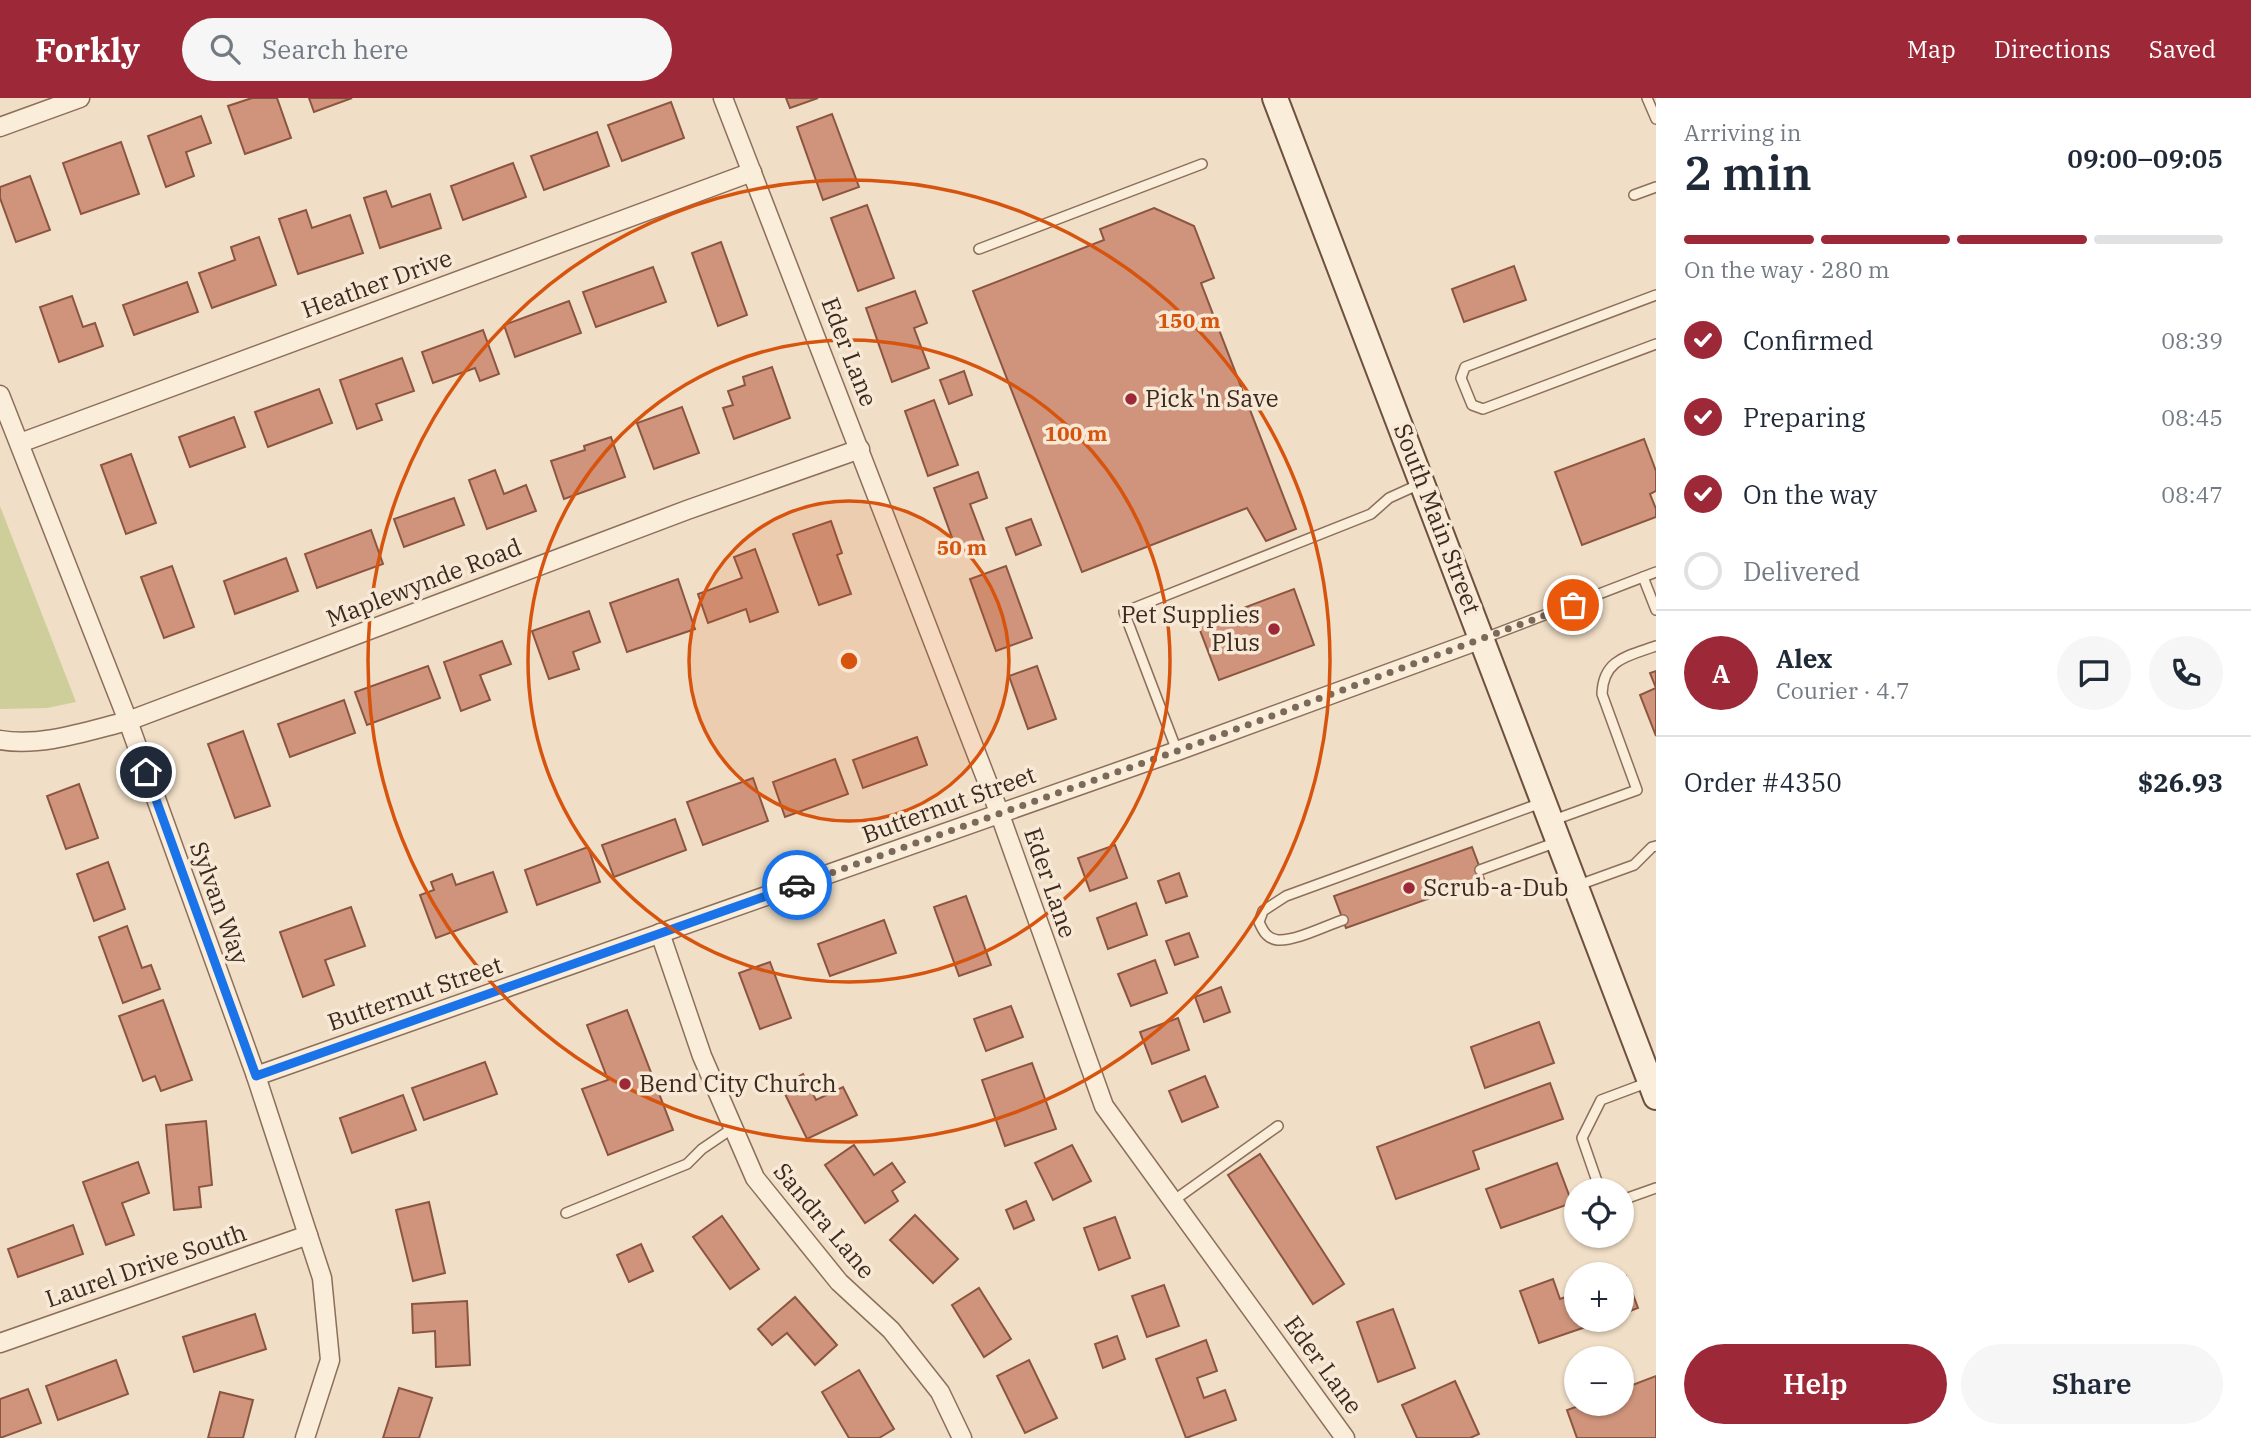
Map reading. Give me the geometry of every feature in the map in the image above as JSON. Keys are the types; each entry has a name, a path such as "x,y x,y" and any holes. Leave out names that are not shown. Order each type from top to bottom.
{"main road":[{"name":"South Main Street","path":"1275,98 1653,1089"}],"street":[{"path":"0,127 80,98"},
{"name":"Eder Lane","path":"723,98 999,813 1104,1106 1345,1438"},
{"name":"Heather Drive","path":"20,443 752,172"},
{"name":"Sylvan Way","path":"0,395 128,721 256,1076 322,1278 330,1360 305,1438"},
{"name":"Maplewynde Road","path":"0,740 17,743 61,737 128,721 687,510 860,449"},
{"name":"Butternut Street","path":"256,1076 1177,751 1482,639"},
{"name":"Sandra Lane","path":"660,933 702,1056 755,1178 839,1282 900,1341 940,1392 962,1438"},
{"name":"Laurel Drive South","path":"0,1343 308,1235"}],"lane":[{"path":"1647,98 1656,119"},
{"path":"979,249 1202,164"},
{"path":"1634,195 1656,187"},
{"path":"1656,295 1465,367 1461,378 1472,405 1483,409 1656,344"},
{"path":"1177,751 1124,612 1371,514 1389,498 1423,482"},
{"name":"Butternut Street","path":"1482,639 1656,572"},
{"path":"1643,577 1656,610"},
{"path":"1343,920 1292,938 1276,940 1264,934 1259,922 1263,911 1273,902 1327,880 1550,822 1637,790 1602,694 1602,680 1609,668 1621,659 1656,646"},
{"path":"1480,870 1550,822"},
{"path":"1574,887 1634,865 1651,847 1656,846"},
{"path":"1596,1178 1582,1138 1601,1100 1653,1089"},
{"path":"1173,1201 1278,1126"},
{"path":"566,1213 687,1164 702,1149 733,1128"},
{"path":"1634,1196 1656,1188"}],"green space":[{"path":"0,506 76,702 47,708 0,709"}],"building":[{"path":"252,98 277,98 291,138 245,154 228,106"},
{"path":"309,98 352,98 314,112"},
{"path":"786,98 818,98 790,108"},
{"path":"671,102 684,138 622,161 608,125"},
{"path":"832,114 859,187 823,200 797,127"},
{"path":"201,116 211,143 186,152 194,176 166,187 148,136"},
{"path":"597,132 609,166 544,190 531,156"},
{"path":"121,142 139,194 81,214 63,163"},
{"path":"513,163 526,197 463,220 451,186"},
{"path":"30,176 50,230 16,242 0,198 0,187"},
{"path":"386,191 392,207 430,194 441,228 380,248 364,198"},
{"path":"867,205 894,278 858,291 831,218"},
{"name":"Pick 'n Save","path":"1154,208 1194,226 1214,278 1201,283 1296,529 1266,541 1247,508 1082,572 973,291 1104,240 1100,229"},
{"path":"306,210 312,228 350,215 363,253 298,274 279,219"},
{"path":"259,237 276,285 212,308 199,273 235,260 231,247"},
{"path":"721,242 747,315 718,326 692,253"},
{"path":"1514,266 1526,300 1464,322 1452,289"},
{"path":"653,267 666,302 596,327 583,292"},
{"path":"187,282 198,312 134,335 123,305"},
{"path":"915,291 927,323 914,328 929,368 892,382 866,308"},
{"path":"72,296 83,327 95,323 103,346 59,362 40,307"},
{"path":"569,301 581,333 515,357 504,325"},
{"path":"483,330 499,374 480,381 475,368 433,383 422,352"},
{"path":"402,358 414,391 376,404 382,420 357,429 340,380"},
{"path":"772,367 790,418 734,439 723,408 733,405 728,391 745,385 743,377"},
{"path":"964,371 972,395 949,404 940,380"},
{"path":"319,389 332,423 268,447 255,412"},
{"path":"934,400 958,465 928,476 905,411"},
{"path":"682,407 699,453 654,469 637,423"},
{"path":"234,417 245,447 190,467 179,437"},
{"path":"611,437 625,477 564,499 551,461 585,450 584,446"},
{"path":"1644,439 1656,471 1656,491 1650,494 1656,517 1582,545 1555,472"},
{"path":"131,454 156,523 126,534 101,465"},
{"path":"495,470 504,494 526,485 536,511 487,529 469,480"},
{"path":"978,472 987,498 970,504 985,544 958,554 934,488"},
{"path":"454,498 464,525 404,547 394,519"},
{"path":"1031,519 1041,545 1016,555 1006,528"},
{"path":"831,521 842,553 837,555 851,594 819,605 793,534"},
{"path":"371,530 383,564 317,588 305,554"},
{"path":"755,549 778,612 750,622 746,609 708,623 698,594 742,578 734,557"},
{"path":"286,558 298,591 235,614 224,581"},
{"path":"172,566 194,627 164,638 141,577"},
{"path":"1006,566 1032,638 996,651 970,579"},
{"path":"678,579 695,629 627,652 610,603"},
{"path":"1294,589 1314,645 1219,680 1198,625"},
{"path":"589,611 600,642 573,652 579,669 549,679 532,631"},
{"path":"502,641 511,664 480,675 490,700 461,711 444,662"},
{"path":"428,666 440,698 367,725 355,692"},
{"path":"1037,666 1056,719 1028,729 1009,676"},
{"path":"1656,671 1656,688 1650,673"},
{"path":"1656,688 1656,736 1640,695"},
{"path":"344,700 355,733 290,757 278,724"},
{"path":"243,731 270,806 235,818 208,744"},
{"path":"917,737 927,765 863,788 853,760"},
{"path":"835,759 848,794 785,817 773,782"},
{"path":"753,778 768,821 703,845 687,802"},
{"path":"79,784 98,838 66,849 47,796"},
{"path":"675,819 686,850 614,877 602,845"},
{"path":"1115,845 1127,878 1090,891 1078,858"},
{"path":"588,847 600,882 537,905 525,870"},
{"name":"Scrub-a-Dub","path":"1472,847 1484,879 1346,928 1334,896"},
{"path":"108,862 125,909 94,921 77,874"},
{"path":"493,872 507,912 436,938 420,895 434,890 431,882 452,874 456,885"},
{"path":"1179,873 1187,896 1166,903 1158,881"},
{"path":"966,896 991,965 959,976 934,907"},
{"path":"1136,903 1147,935 1108,949 1097,918"},
{"path":"351,907 365,946 325,960 334,985 303,997 280,932"},
{"path":"884,920 896,953 830,976 818,944"},
{"path":"127,926 142,968 151,965 160,989 123,1003 99,937"},
{"path":"1189,933 1198,957 1175,965 1166,941"},
{"path":"1155,960 1167,993 1131,1006 1118,974"},
{"path":"770,962 791,1018 760,1029 739,973"},
{"path":"1221,987 1230,1012 1204,1022 1195,997"},
{"path":"163,1000 192,1080 161,1091 155,1076 143,1081 119,1016"},
{"path":"1011,1006 1023,1037 986,1051 974,1019"},
{"name":"Bend City Church","path":"627,1010 673,1130 608,1155 582,1089 608,1080 587,1025"},
{"path":"1178,1018 1189,1050 1152,1064 1140,1032"},
{"path":"1539,1022 1554,1063 1485,1088 1471,1047"},
{"path":"485,1062 497,1094 424,1120 412,1088"},
{"path":"1032,1063 1056,1129 1005,1146 982,1080"},
{"path":"803,1074 816,1100 843,1087 857,1115 807,1139 781,1086"},
{"path":"1205,1076 1218,1107 1182,1122 1169,1091"},
{"path":"1550,1083 1563,1119 1473,1151 1479,1169 1396,1199 1377,1147"},
{"path":"403,1095 416,1130 352,1153 340,1118"},
{"path":"206,1121 212,1185 199,1187 201,1207 174,1210 166,1125"},
{"path":"854,1145 874,1175 892,1163 905,1182 892,1191 898,1201 865,1223 825,1165"},
{"path":"1072,1145 1091,1181 1053,1200 1035,1163"},
{"path":"1260,1154 1344,1284 1313,1304 1228,1175"},
{"path":"138,1162 149,1193 122,1203 134,1235 106,1245 83,1182"},
{"path":"1557,1163 1564,1182 1564,1206 1501,1228 1486,1189"},
{"path":"1026,1201 1034,1220 1014,1229 1006,1210"},
{"path":"429,1202 445,1273 413,1281 396,1210"},
{"path":"915,1215 958,1259 933,1283 890,1240"},
{"path":"722,1216 759,1269 730,1289 693,1237"},
{"path":"1115,1217 1130,1258 1099,1270 1084,1228"},
{"path":"73,1225 83,1254 18,1277 8,1249"},
{"path":"641,1244 653,1271 629,1282 617,1255"},
{"path":"1553,1279 1560,1299 1564,1298 1564,1332 1571,1332 1539,1343 1520,1291"},
{"path":"1164,1285 1179,1326 1147,1337 1132,1296"},
{"path":"979,1288 1011,1339 984,1357 952,1305"},
{"path":"795,1297 837,1345 815,1365 787,1333 772,1345 758,1329"},
{"path":"467,1301 470,1365 436,1367 435,1331 413,1333 412,1304"},
{"path":"1393,1309 1415,1368 1378,1382 1357,1322"},
{"path":"255,1314 266,1349 194,1372 183,1337"},
{"path":"1117,1336 1125,1359 1103,1368 1095,1344"},
{"path":"1206,1340 1217,1371 1197,1378 1204,1398 1225,1390 1236,1420 1186,1438 1156,1359"},
{"path":"116,1360 128,1394 58,1420 46,1386"},
{"path":"1029,1360 1057,1418 1025,1433 997,1376"},
{"path":"859,1370 894,1429 879,1438 849,1438 822,1392"},
{"path":"1656,1376 1656,1438 1577,1438 1569,1416 1634,1416 1634,1384"},
{"path":"1455,1381 1479,1434 1470,1438 1417,1438 1402,1405"},
{"path":"399,1388 432,1398 419,1438 383,1438"},
{"path":"28,1389 41,1423 0,1438 0,1399"},
{"path":"220,1392 253,1400 243,1438 208,1438"}],"way so far":[{"path":"797,885 1177,751 1573,605"}],"place":[{"name":"Pick 'n Save","path":"1131,399"},
{"name":"Pet Supplies Plus","path":"1274,629"},
{"name":"Scrub-a-Dub","path":"1409,888"},
{"name":"Bend City Church","path":"625,1084"}],"route":[{"path":"146,772 256,1076 797,885"}]}
